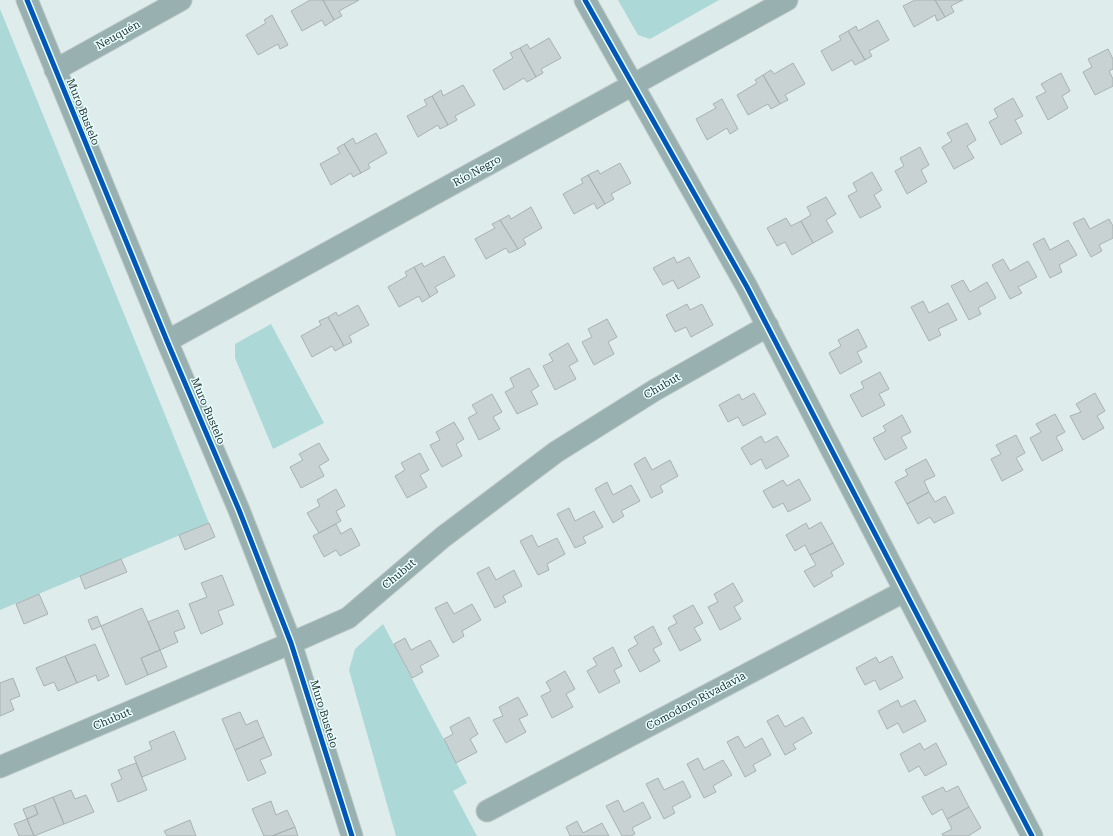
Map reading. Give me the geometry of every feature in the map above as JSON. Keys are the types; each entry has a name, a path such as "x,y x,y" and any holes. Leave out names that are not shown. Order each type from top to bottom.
{"street":[{"name":"Muro Bustelo","path":"27,0 167,341 239,510 291,643 352,836"},
{"name":"Neuquén","path":"55,70 181,0"},
{"path":"585,0 768,326 1032,836"},
{"name":"Río Negro","path":"167,341 787,0"},
{"name":"Chubut","path":"0,767 348,618 443,537 556,452 655,390 768,326"},
{"name":"Comodoro Rivadavia","path":"487,811 905,591"}],"shaded area":[{"path":"618,0 719,0 650,39 638,35"},
{"path":"0,9 209,523 0,610"},
{"path":"271,324 324,423 273,449 235,358 235,344"},
{"path":"383,624 467,783 453,791 477,836 396,836 349,670 355,649"}],"building":[{"path":"310,0 323,0 334,20 325,26 322,20 302,31 291,11"},
{"path":"323,0 359,0 339,11 342,16 334,20"},
{"path":"915,0 935,0 945,17 937,21 935,15 914,27 903,6"},
{"path":"935,0 963,0 951,6 954,12 945,17"},
{"path":"272,15 288,45 280,49 278,44 258,55 246,35 266,23 264,20"},
{"path":"878,20 889,40 869,51 872,56 865,60 848,31 856,26 858,31"},
{"path":"848,31 865,60 855,65 852,60 832,71 821,51 841,40 839,36"},
{"path":"549,38 561,58 541,69 543,73 536,77 520,48 527,44 530,49"},
{"path":"520,48 536,77 527,82 524,78 504,90 493,70 513,58 510,53"},
{"path":"1108,49 1113,59 1113,69 1109,71 1113,79 1113,86 1095,95 1083,72 1092,67 1088,59"},
{"path":"793,63 805,84 785,95 788,100 780,104 763,75 771,70 774,74"},
{"path":"1061,73 1070,91 1062,96 1068,108 1048,120 1036,97 1046,92 1041,84"},
{"path":"763,75 780,104 771,109 768,104 748,115 737,95 757,83 755,80"},
{"path":"463,85 475,105 455,116 457,120 448,125 432,96 441,90 443,96"},
{"path":"432,96 448,125 440,129 438,125 418,137 407,116 427,105 424,100"},
{"path":"1013,98 1023,116 1015,120 1022,133 1001,145 989,122 998,117 994,109"},
{"path":"722,99 738,129 730,134 727,128 707,140 696,119 716,108 713,104"},
{"path":"967,123 976,140 967,146 974,158 954,169 942,147 952,141 947,133"},
{"path":"376,133 387,153 368,164 370,168 361,173 344,144 353,138 356,144"},
{"path":"344,144 361,173 353,177 351,173 331,185 320,164 340,153 337,148"},
{"path":"920,147 929,165 921,170 927,182 907,194 895,171 904,166 900,158"},
{"path":"620,163 631,183 611,194 614,199 605,204 588,175 598,170 600,174"},
{"path":"872,172 882,190 874,195 881,207 860,218 848,196 857,191 853,183"},
{"path":"588,175 605,204 597,209 594,203 574,214 563,194 583,183 581,179"},
{"path":"826,197 836,214 826,220 833,232 813,243 801,221 811,215 807,207"},
{"path":"531,207 542,228 523,239 526,244 518,249 500,220 509,215 511,219"},
{"path":"786,218 791,226 801,221 813,243 792,255 785,242 777,246 767,228"},
{"path":"1084,218 1090,229 1109,219 1113,226 1113,238 1099,245 1102,251 1091,257 1073,223"},
{"path":"500,220 518,249 509,253 506,248 486,259 475,239 495,228 492,224"},
{"path":"1044,238 1050,250 1068,240 1077,255 1059,265 1062,272 1050,278 1033,244"},
{"path":"444,256 455,276 435,287 438,292 430,297 414,267 422,263 424,267"},
{"path":"674,257 677,263 689,257 700,277 678,289 673,280 663,285 653,268"},
{"path":"1003,259 1010,271 1028,261 1037,277 1018,287 1022,293 1010,299 992,265"},
{"path":"414,267 430,297 422,302 419,296 399,307 388,287 407,276 405,272"},
{"path":"963,280 970,292 987,282 996,298 978,308 981,314 969,320 951,286"},
{"path":"923,301 929,313 948,303 957,320 938,329 941,335 929,341 911,307"},
{"path":"687,304 690,310 702,304 713,325 691,337 686,327 675,332 666,315"},
{"path":"358,305 369,325 349,336 352,342 344,346 328,317 336,312 338,316"},
{"path":"328,317 344,346 335,351 332,346 312,357 301,336 321,325 319,321"},
{"path":"607,319 617,337 608,342 614,354 594,365 582,342 592,337 588,329"},
{"path":"858,329 867,347 857,352 862,362 840,374 829,353 841,346 838,340"},
{"path":"568,343 578,361 569,366 576,379 555,390 543,366 553,361 549,354"},
{"path":"529,368 539,386 531,391 538,404 517,414 505,392 514,387 510,378"},
{"path":"880,372 889,389 879,394 885,405 862,417 850,395 864,388 861,382"},
{"path":"754,393 766,414 743,426 738,417 728,422 719,405 739,394 742,400"},
{"path":"1095,393 1105,411 1097,416 1104,428 1083,440 1070,416 1081,412 1076,404"},
{"path":"492,394 502,412 493,417 500,429 479,440 468,418 477,413 472,405"},
{"path":"1055,414 1065,432 1056,437 1063,450 1042,461 1030,438 1041,432 1036,424"},
{"path":"902,415 911,432 901,437 907,448 885,460 873,438 886,431 883,426"},
{"path":"454,422 464,439 456,444 462,456 442,467 430,445 440,440 436,432"},
{"path":"1016,435 1025,453 1016,458 1023,470 1002,481 991,459 1001,454 996,445"},
{"path":"761,436 765,443 777,436 789,456 766,469 761,459 751,465 741,448"},
{"path":"319,443 329,460 319,466 324,476 301,488 290,467 303,460 299,454"},
{"path":"420,453 429,470 420,475 427,487 407,498 395,476 405,470 401,463"},
{"path":"645,457 652,470 670,460 678,476 660,486 663,492 651,498 634,464"},
{"path":"926,459 935,476 924,481 929,492 907,504 895,482 908,475 905,470"},
{"path":"799,479 811,500 788,512 783,503 773,508 763,491 783,480 787,486"},
{"path":"607,482 613,495 631,485 640,501 621,511 624,516 613,523 595,489"},
{"path":"336,489 345,506 336,511 341,521 319,533 307,513 320,506 317,500"},
{"path":"929,492 935,502 945,496 954,513 934,523 930,517 918,524 907,504"},
{"path":"569,508 575,521 594,511 603,527 583,537 586,543 575,548 557,514"},
{"path":"821,522 833,543 810,555 805,545 795,551 786,535 806,523 809,529"},
{"path":"209,523 215,537 185,550 179,535"},
{"path":"336,524 341,534 351,528 360,545 340,556 336,550 324,557 313,536"},
{"path":"532,535 538,547 557,538 565,554 547,564 549,570 538,575 520,541"},
{"path":"833,543 844,564 831,572 833,576 814,587 804,571 816,565 810,555"},
{"path":"121,559 127,572 85,589 80,576"},
{"path":"489,567 496,580 514,570 522,586 503,596 506,602 495,608 477,573"},
{"path":"222,575 234,605 218,611 223,624 201,634 189,604 207,597 201,583"},
{"path":"733,583 743,601 734,607 741,619 720,630 708,607 718,602 714,594"},
{"path":"39,594 48,614 24,624 16,604"},
{"path":"447,602 454,614 472,604 481,620 462,631 464,636 453,643 435,608"},
{"path":"693,605 703,623 694,628 701,640 680,651 668,628 677,623 673,616"},
{"path":"142,608 160,650 141,658 148,675 126,685 101,626"},
{"path":"178,610 185,628 174,632 178,642 160,650 148,622"},
{"path":"97,616 101,626 92,630 88,620"},
{"path":"653,626 662,644 653,649 660,661 640,672 628,650 638,644 634,637"},
{"path":"405,638 411,650 430,640 439,656 420,666 423,672 412,678 394,644"},
{"path":"95,644 109,676 98,681 96,675 77,683 65,656"},
{"path":"613,647 622,666 614,670 620,682 599,693 587,671 597,665 593,658"},
{"path":"160,650 167,667 148,675 141,658"},
{"path":"65,656 77,683 58,691 54,682 44,686 36,668"},
{"path":"892,656 903,678 880,690 875,680 865,685 856,668 876,657 879,663"},
{"path":"565,671 575,689 566,694 573,707 552,718 541,696 551,691 546,682"},
{"path":"13,678 20,696 10,700 14,710 0,716 0,683"},
{"path":"518,697 528,715 519,719 526,732 506,743 493,720 503,716 499,707"},
{"path":"898,700 901,707 915,700 926,721 903,733 898,723 887,729 878,711"},
{"path":"240,712 246,725 257,720 264,737 235,750 222,719"},
{"path":"778,715 785,727 803,717 812,733 793,744 796,749 785,755 767,721"},
{"path":"469,717 478,734 470,739 477,752 456,763 444,739 453,734 450,727"},
{"path":"174,731 186,759 142,777 134,757 152,749 149,742"},
{"path":"738,736 745,748 762,738 771,755 753,765 756,771 745,777 727,742"},
{"path":"264,737 272,755 260,760 266,773 248,781 235,750"},
{"path":"920,743 924,750 936,743 947,764 925,776 919,766 909,772 900,754"},
{"path":"698,758 704,770 723,760 732,775 713,786 716,792 704,798 687,764"},
{"path":"136,763 147,790 118,802 111,784 122,779 118,770"},
{"path":"658,778 664,790 683,781 691,797 672,807 675,813 664,819 646,784"},
{"path":"958,786 969,807 947,819 942,809 932,815 922,797 943,787 946,792"},
{"path":"71,790 75,799 86,795 94,812 64,824 53,797"},
{"path":"53,797 64,824 34,836 27,819 38,814 34,805"},
{"path":"618,800 624,812 643,802 651,818 632,828 635,834 631,836 622,836 606,806"},
{"path":"271,801 276,815 287,810 295,827 272,836 264,836 252,809"},
{"path":"34,805 38,814 27,819 23,809"},
{"path":"969,807 981,828 968,836 943,836 942,834 952,829 947,819"},
{"path":"27,819 34,836 19,836 14,824"},
{"path":"190,820 196,836 167,836 164,831"},
{"path":"577,821 583,833 602,823 609,836 570,836 566,827"},
{"path":"295,827 298,836 272,836"}],"cycle path":[{"path":"27,0 167,341 239,510 291,643 352,836"},
{"path":"585,0 747,287 1032,836"}]}
